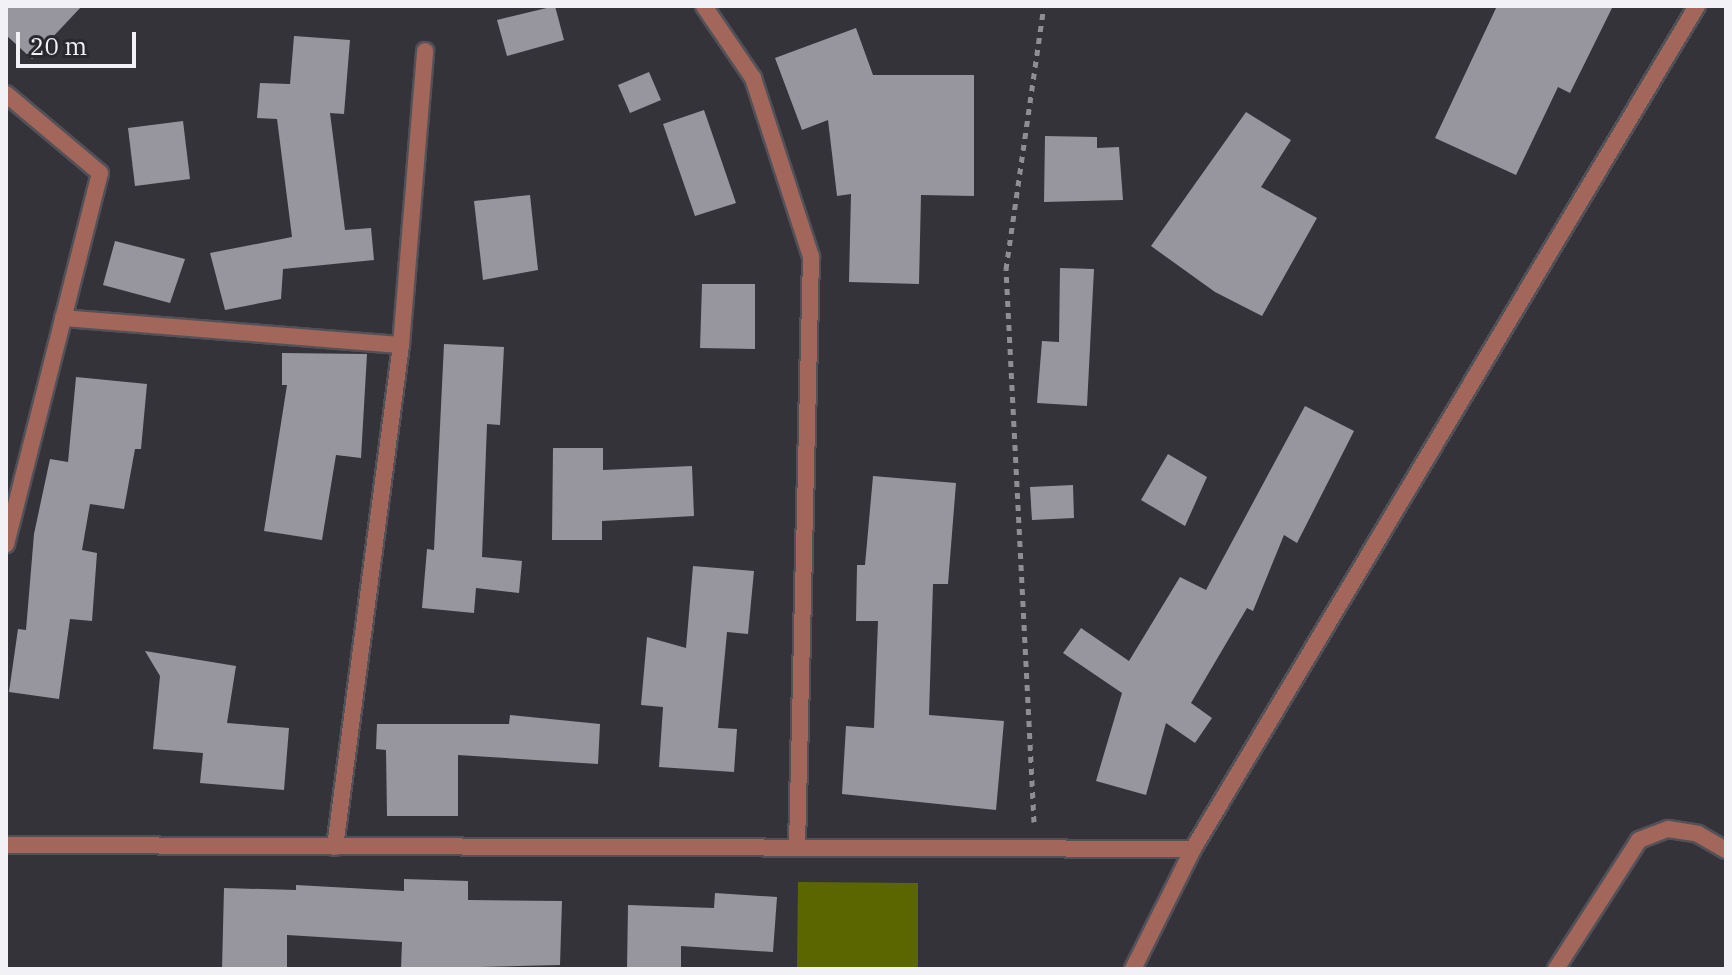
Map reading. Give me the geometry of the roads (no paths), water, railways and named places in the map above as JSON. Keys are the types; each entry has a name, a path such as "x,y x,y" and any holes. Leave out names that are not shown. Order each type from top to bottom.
{"street":[{"path":"704,6 753,78 811,257 797,848"},
{"path":"1133,969 1193,849 1697,6"},
{"path":"335,847 401,345 425,51"},
{"path":"6,94 100,173 6,544"},
{"path":"63,318 401,345"},
{"path":"1556,969 1639,840 1668,829 1698,834 1726,850"},
{"path":"6,845 1193,849"}]}
